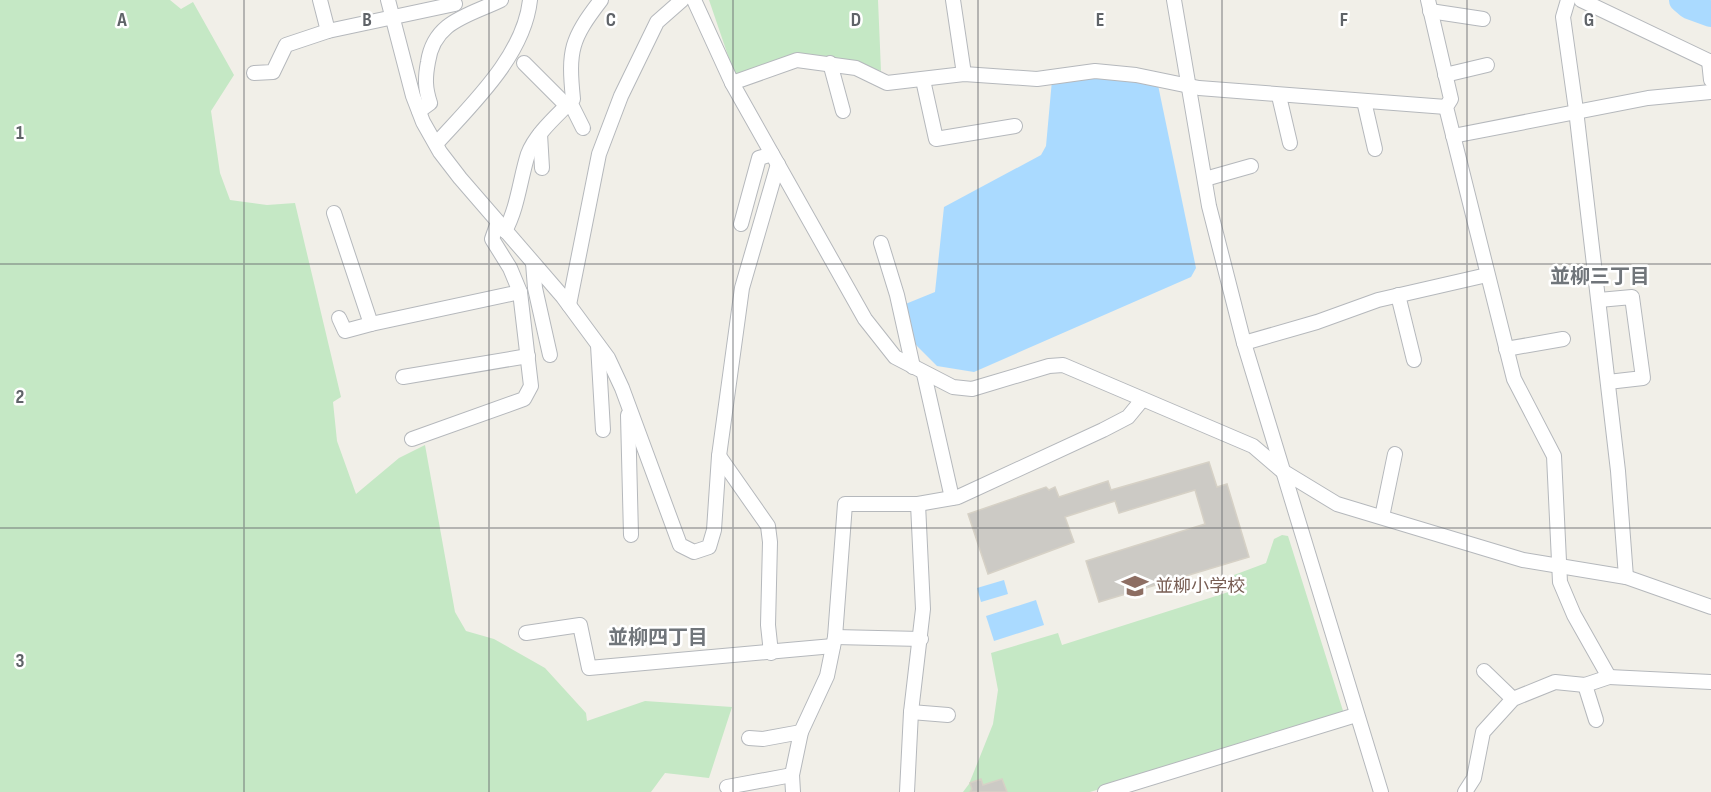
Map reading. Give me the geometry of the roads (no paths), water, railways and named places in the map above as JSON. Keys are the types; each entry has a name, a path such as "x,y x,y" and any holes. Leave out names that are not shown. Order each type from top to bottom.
{"street":[{"path":"320,0 328,31"},
{"path":"388,0 419,111 436,144 460,178 569,305 608,358 680,545 694,552 709,547 714,530 719,456 742,288 775,159"},
{"path":"419,111 430,104 424,86 430,47 438,33 501,0"},
{"path":"436,144 488,84 510,53 529,9 530,0"},
{"path":"412,439 524,399 531,386 520,292 510,268 492,239 512,218 529,152 540,134 573,99 570,67 574,38 601,0"},
{"path":"569,305 599,154 621,96 657,22 682,0"},
{"path":"694,0 732,84 865,319 895,357 953,387 972,389 1049,366 1063,365 1252,446 1281,470 1337,504 1523,561 1560,564 1626,577 1711,607"},
{"path":"953,0 964,74"},
{"path":"1174,0 1205,179 1244,344 1381,792"},
{"path":"1568,0 1563,17 1599,300 1618,471 1626,577"},
{"path":"1581,0 1710,61 1711,80"},
{"path":"254,73 273,72 286,45 328,31 455,4"},
{"path":"1483,19 1429,5 1451,99 1446,106 1514,379 1554,456 1560,582 1574,615 1609,677"},
{"path":"732,84 797,60 856,68 887,82 964,74 1036,79 1095,71 1136,75 1189,87 1279,96 1446,106"},
{"path":"524,63 568,104 583,128"},
{"path":"830,63 843,111"},
{"path":"1445,75 1487,65"},
{"path":"923,80 936,139 1015,126"},
{"path":"1453,136 1576,110 1648,98 1711,92"},
{"path":"1279,96 1290,143"},
{"path":"1364,101 1376,149"},
{"path":"540,134 542,168"},
{"path":"741,224 759,158 775,159"},
{"path":"1205,179 1251,166"},
{"path":"334,213 371,324"},
{"path":"881,243 952,498"},
{"path":"533,263 535,288 550,355"},
{"path":"1244,344 1317,322 1357,306 1487,275"},
{"path":"339,318 345,331 520,292"},
{"path":"1398,295 1414,360"},
{"path":"1599,300 1632,297 1643,378 1608,382"},
{"path":"1506,349 1563,339"},
{"path":"598,344 603,430"},
{"path":"403,376 528,356"},
{"path":"793,792 792,775 801,732 827,676 834,641 845,504 918,504 952,498 1018,471 1103,430 1128,417 1142,400"},
{"path":"629,408 627,419 631,465 631,535"},
{"path":"1382,517 1395,454"},
{"path":"719,456 768,526 771,542 768,625 771,652"},
{"path":"907,792 911,712 923,609 918,504"},
{"path":"526,633 580,625 589,668 771,652 834,641 921,639"},
{"path":"1484,671 1514,699"},
{"path":"1465,792 1474,778 1483,732 1514,699 1555,682 1586,685 1609,677 1711,682"},
{"path":"1586,685 1596,720"},
{"path":"911,712 948,715"},
{"path":"1105,792 1356,715"},
{"path":"749,738 763,739 801,732"},
{"path":"727,787 792,775"}],"water":[{"path":"1095,76 1158,85 1196,268 1191,277 974,372 937,366 911,340 903,305 935,292 944,207 1041,155 1046,146 1052,80"},
{"path":"1004,580 1008,594 981,602 977,588"},
{"path":"1036,600 1044,625 994,641 986,616"}],"waterway":[{"path":"1682,0 1689,6 1711,14"}],"place":[{"name":"並柳小学校","path":"1135,586"}],"district":[{"name":"並柳三丁目","path":"1600,277"},
{"name":"並柳四丁目","path":"658,638"}]}
